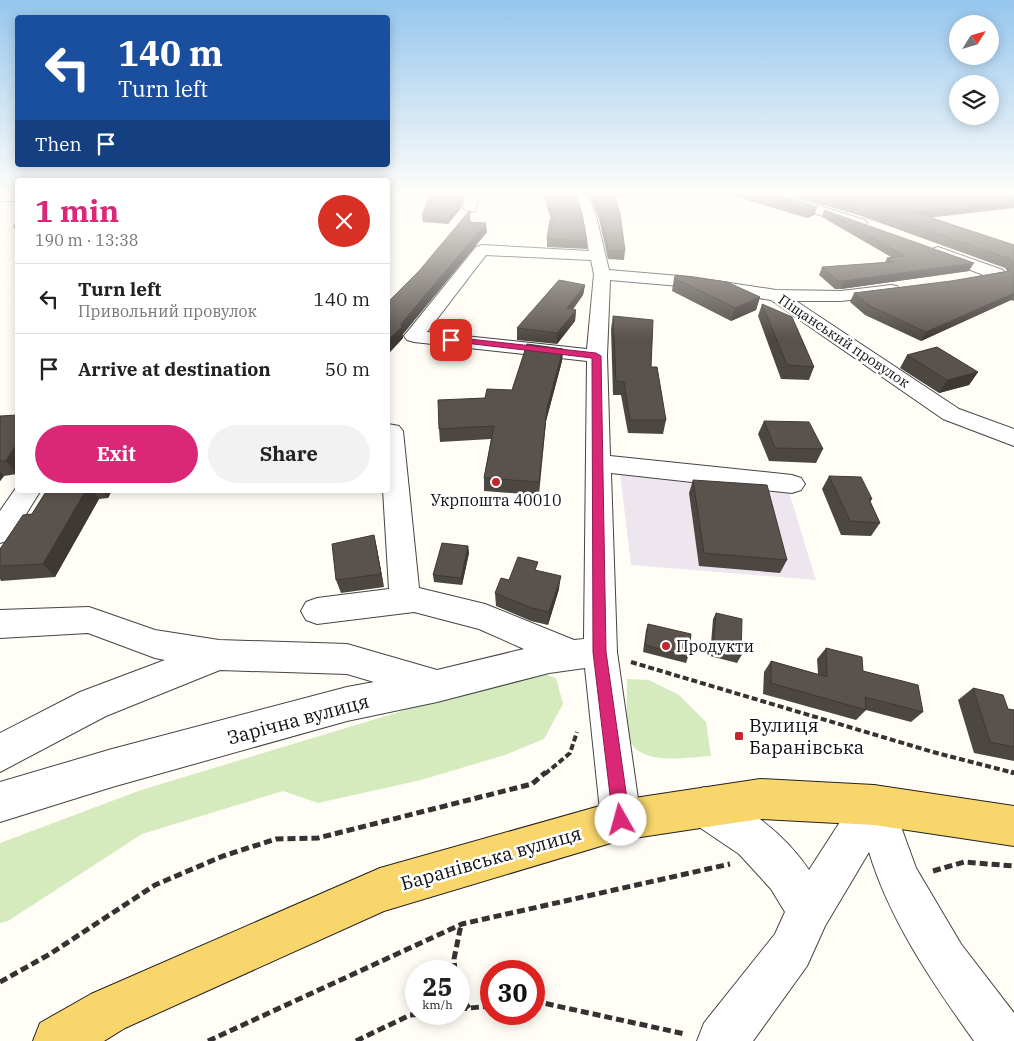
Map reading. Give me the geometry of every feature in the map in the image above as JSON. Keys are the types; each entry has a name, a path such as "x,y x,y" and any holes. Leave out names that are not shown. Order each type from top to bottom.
{"main road":[{"name":"Баранівська вулиця","path":"58,1041 108,1011 380,890 621,820 760,799 874,805 1014,826"}],"street":[{"path":"594,243 600,265 596,356 597,463 586,653 621,820"},
{"path":"928,248 1006,274"},
{"name":"Піщанський провулок","path":"596,356 414,336 482,250 600,265 776,295 951,414 1014,438"},
{"path":"963,280 1006,274"},
{"path":"776,295 841,296 909,288"},
{"path":"391,431 405,599"},
{"path":"597,463 792,484"},
{"path":"0,533 26,493"},
{"path":"317,611 414,599 485,617 586,653"},
{"path":"0,624 89,620 155,644 219,655 347,659 437,686"},
{"name":"Зарічна вулиця","path":"0,802 112,768 337,706 437,686 549,658 586,653"},
{"path":"0,753 93,704 219,655"},
{"path":"874,805 899,880 945,960 1004,1041"},
{"path":"706,1038 791,950 809,910 874,805"},
{"path":"704,807 754,839 786,874 809,910"}],"path":[{"path":"586,653 933,752 1014,773"},
{"path":"0,982 50,954 155,885 223,856 276,839 318,838 532,784 570,753 578,726"},
{"path":"208,1041 462,924 768,855"},
{"path":"899,880 964,862 1014,866"},
{"path":"454,960 462,924"},
{"path":"545,1003 706,1038"},
{"path":"356,1041 405,1018"}],"shaded area":[{"path":"620,473 789,492 816,580 631,565"}],"green space":[{"path":"538,672 556,678 563,704 544,739 505,755 421,780 318,803 283,791 142,834 8,921 0,923 0,843 141,790"},
{"path":"627,679 649,680 679,695 706,722 711,756 653,757 642,753 634,747 628,733"}],"building":[{"path":"443,243 470,243 401,324 402,327 390,338 390,300 419,271"},
{"path":"607,243 624,243 625,251 609,251"},
{"path":"881,243 916,243 974,263 844,281 838,281 822,267 894,262 887,258 905,256"},
{"path":"963,243 1007,243 1014,245 1014,293 926,332 870,306 854,293 951,281 1010,271 1013,264 1010,259"},
{"path":"676,275 727,282 760,297 735,308 674,278"},
{"path":"559,280 585,285 567,308 576,310 557,333 517,328"},
{"path":"762,304 792,317 814,367 787,365"},
{"path":"613,316 653,320 651,367 657,367 666,420 630,420 624,382 616,381"},
{"path":"527,344 563,349 547,408 539,482 484,478 494,426 439,429 438,400 485,398 487,389 512,390"},
{"path":"937,347 978,372 947,380 907,355"},
{"path":"15,415 15,446 6,461 0,461 0,416"},
{"path":"764,421 809,422 823,449 775,448"},
{"path":"829,476 861,477 872,499 869,499 880,523 850,521"},
{"path":"693,480 767,485 787,560 704,553"},
{"path":"45,493 84,493 43,564 0,566 0,549 23,515 32,514"},
{"path":"374,535 381,574 336,580 332,544"},
{"path":"442,543 468,546 461,578 433,575"},
{"path":"518,557 538,562 535,570 561,576 549,612 532,608 495,593 501,578 509,580"},
{"path":"716,613 742,619 741,656 713,649"},
{"name":"Продукти","path":"648,624 691,634 688,657 645,645"},
{"path":"826,648 862,657 863,671 918,685 923,712 865,697 866,710 771,683 771,661 827,677"},
{"path":"973,688 1003,695 1008,709 1014,710 1014,747 990,742"}],"place":[{"name":"Укрпошта 40010","path":"496,482"},
{"name":"Продукти","path":"666,646"},
{"name":"Вулиця Баранівська","path":"739,736"}],"route":[{"path":"451,340 596,356 600,652 621,820"}]}
